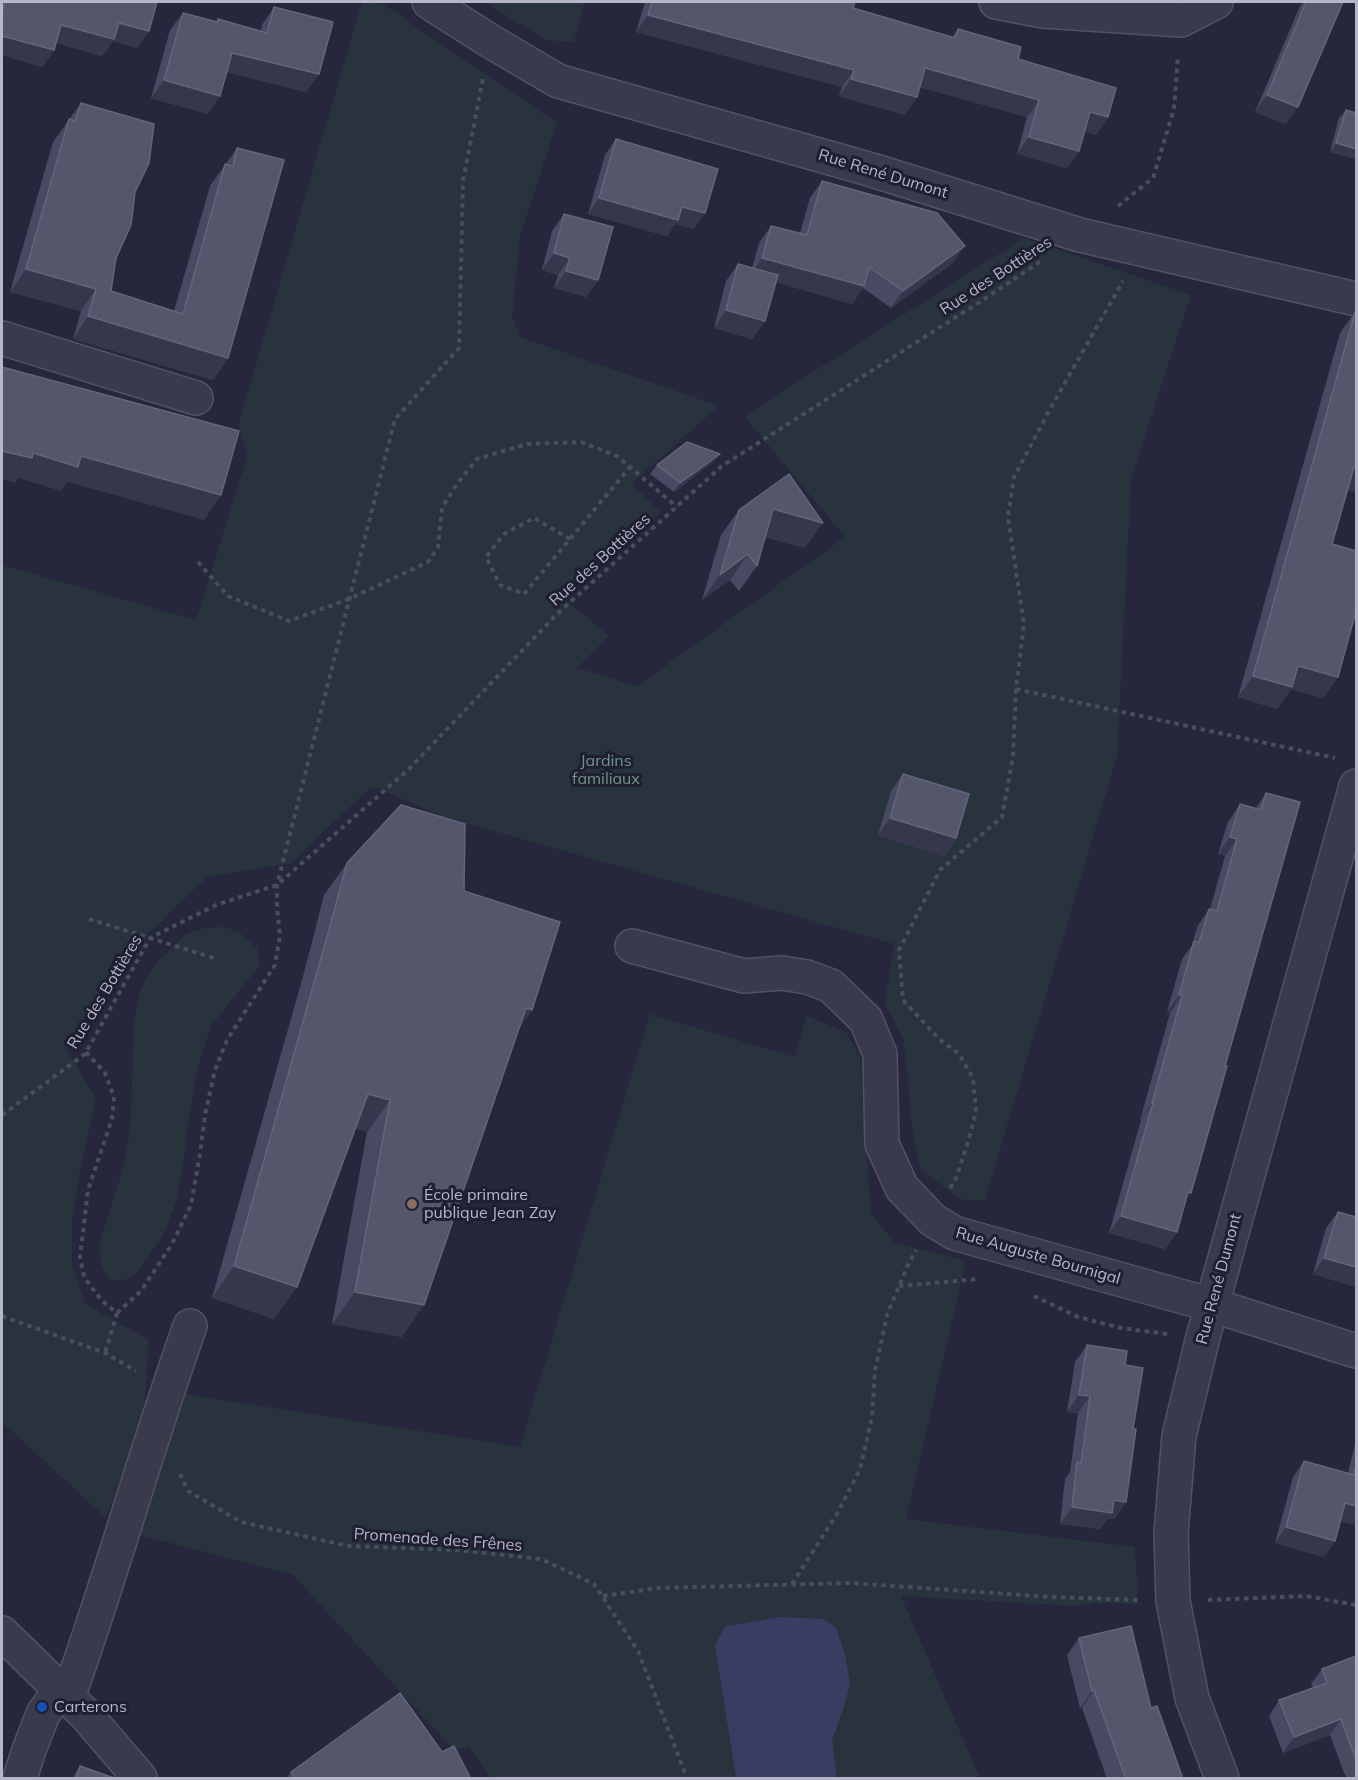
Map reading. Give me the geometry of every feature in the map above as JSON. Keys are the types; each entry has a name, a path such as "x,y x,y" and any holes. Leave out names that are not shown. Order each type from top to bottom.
{"street":[{"name":"Rue René Dumont","path":"429,2 558,81 1094,233 1356,299"},
{"path":"996,2 1043,11 1181,20 1216,2"},
{"path":"2,338 196,398"},
{"name":"Rue René Dumont","path":"1222,1779 1192,1698 1173,1601 1171,1533 1179,1436 1351,773"},
{"name":"Rue Auguste Bournigal","path":"632,946 744,976 782,973 807,977 831,986 867,1020 880,1054 882,1144 902,1188 933,1220 954,1233 1212,1305 1356,1351"},
{"path":"20,1779 43,1714 64,1693 92,1630 166,1390 190,1326"},
{"path":"2,1633 86,1715 140,1779"}],"path":[{"name":"Rue des Bottières","path":"2,1115 86,1052 150,938 216,905 277,885 409,770 557,614 722,466 989,296 1094,233 1153,178 1174,109 1181,20"},
{"path":"105,1353 117,1313 141,1291 172,1244 191,1205 205,1115 215,1070 227,1040 275,965 280,935 277,885 395,419 459,348 463,181 490,40"},
{"path":"792,1584 837,1514 860,1469 872,1417 875,1371 887,1315 907,1267 956,1178 976,1112 973,1078 959,1054 939,1039 903,1000 899,950 940,870 1002,817 1013,756 1016,689 1024,624 1008,517 1014,477 1126,275 1094,233"},
{"path":"198,562 228,596 289,621 350,598 428,562 438,547 442,508 477,459 527,444 581,442 617,456 677,507"},
{"path":"570,539 534,518 504,534 486,557 500,585 524,594 570,539 630,467"},
{"path":"1016,689 1351,773"},
{"path":"89,919 214,958"},
{"path":"86,1052 105,1073 114,1097 112,1119 88,1190 80,1257 84,1277 101,1300 117,1313"},
{"path":"899,1286 988,1278"},
{"path":"1028,1293 1077,1317 1100,1323 1170,1335 1203,1337"},
{"path":"2,1316 105,1353 166,1390"},
{"name":"Promenade des Frênes","path":"177,1469 188,1491 241,1522 348,1546 458,1550 541,1559 594,1584 638,1651 687,1779"},
{"path":"603,1596 658,1588 850,1583 1051,1597 1173,1601 1306,1596 1356,1605"}],"green space":[{"name":"Jardins familiaux","path":"362,2 380,2 557,123 520,236 512,316 520,337 719,406 632,483 661,513 562,597 609,636 577,668 637,686 845,537 744,416 1024,238 1191,295 1131,478 1117,756 985,1200 963,1200 921,1171 913,1136 904,1041 885,1003 894,944 444,817 372,786 291,863 207,877 115,965 66,1048 96,1099 79,1175 72,1223 72,1264 85,1304 149,1340 144,1414 106,1518 2,1422 2,565 196,620 248,454 238,426"},
{"path":"485,2 584,2 574,42 545,40"},
{"path":"224,927 239,932 257,948 260,965 211,1026 196,1073 176,1202 163,1236 136,1274 122,1281 109,1280 102,1268 99,1245 122,1172 128,1143 134,1021 140,990 156,963 186,934 205,928"},
{"path":"650,1014 794,1057 807,1016 847,1033 860,1059 871,1213 895,1243 966,1261 906,1519 1135,1547 1138,1604 1099,1603 1075,1606 901,1596 980,1778 490,1778 469,1747 454,1750 293,1575 140,1535 178,1393 520,1447"}],"water":[{"path":"778,1617 823,1619 836,1628 845,1654 850,1683 832,1740 837,1778 736,1778 715,1645 725,1627"}],"building":[{"path":"5,2 157,2 149,31 119,23 114,39 61,25 54,50 2,36 2,13"},
{"path":"652,2 855,2 853,8 955,38 958,29 1021,47 1018,59 1116,88 1108,117 1090,112 1079,151 1029,137 1039,100 925,68 917,97 851,79 854,70 648,15"},
{"path":"1306,2 1343,2 1298,107 1267,95"},
{"path":"274,7 333,22 319,74 232,53 220,96 164,80 183,13 217,22 218,19 267,33"},
{"path":"81,103 154,124 149,163 135,192 131,225 116,258 111,291 183,314 225,164 233,166 237,148 284,160 228,358 88,316 96,289 26,269 69,119 75,121"},
{"path":"1346,110 1356,113 1356,149 1336,143"},
{"path":"616,139 718,169 705,213 682,207 678,220 599,198"},
{"path":"822,181 937,213 965,246 903,291 869,267 864,286 762,258 771,226 807,235"},
{"path":"564,214 613,227 598,280 566,271 570,258 554,253"},
{"path":"738,264 778,275 765,321 726,310"},
{"path":"1355,312 1356,467 1354,467 1332,544 1356,551 1356,611 1338,677 1298,666 1292,687 1253,676"},
{"path":"2,367 239,431 221,495 81,456 78,467 33,453 32,458 2,451"},
{"path":"687,442 720,454 680,483 657,465"},
{"path":"789,474 823,523 773,509 757,566 748,554 720,575 739,510"},
{"path":"903,774 969,794 956,838 890,818"},
{"path":"1266,793 1300,802 1191,1193 1188,1192 1177,1232 1121,1216 1182,996 1179,995 1194,941 1199,943 1209,909 1217,911 1237,839 1230,837 1240,804 1261,810"},
{"path":"401,805 465,824 464,891 560,922 532,1010 526,1008 424,1305 355,1292 390,1100 368,1094 297,1287 234,1266 347,863"},
{"path":"1338,1212 1356,1217 1356,1267 1324,1258"},
{"path":"1087,1345 1127,1351 1125,1365 1143,1368 1133,1429 1136,1429 1126,1502 1114,1500 1112,1513 1072,1507 1077,1462 1081,1463 1090,1396 1079,1395"},
{"path":"1304,1461 1354,1475 1356,1465 1356,1506 1345,1503 1335,1541 1286,1527"},
{"path":"1131,1626 1151,1708 1157,1706 1183,1779 1126,1779 1094,1690 1092,1691 1079,1638"},
{"path":"1356,1656 1356,1760 1341,1719 1294,1737 1279,1700 1327,1683 1322,1669"},
{"path":"400,1693 442,1752 454,1746 471,1779 296,1779 291,1772"},
{"path":"80,1766 117,1779 76,1779"}],"place":[{"name":"École primaire publique Jean Zay","path":"412,1204"},
{"name":"Carterons","path":"42,1707"}]}
